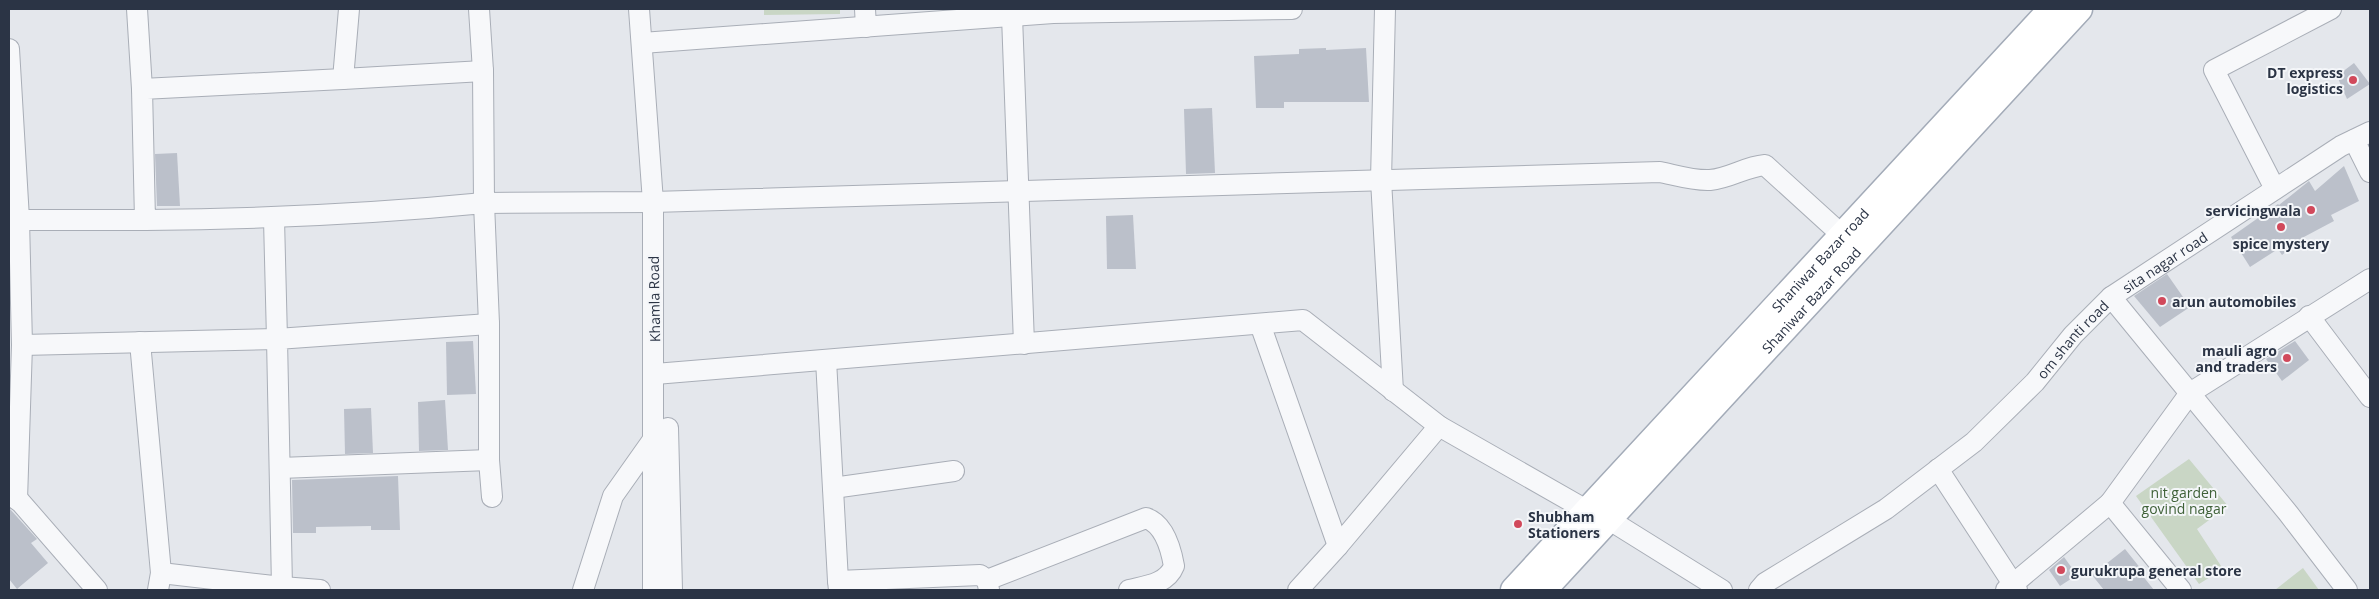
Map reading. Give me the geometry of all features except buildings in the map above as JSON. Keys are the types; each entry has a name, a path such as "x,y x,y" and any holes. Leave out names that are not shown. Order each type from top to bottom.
{"main road":[{"name":"Shaniwar Bazar road","path":"1598,515 1849,242 2052,9"},
{"name":"Shaniwar Bazar Road","path":"1849,242 2079,9"},
{"path":"1514,590 1598,515"},
{"path":"1543,590 1598,515"}],"street":[{"path":"137,9 142,89 145,220"},
{"path":"343,79 349,9"},
{"path":"479,9 483,71 484,203 489,324 489,460 492,497"},
{"name":"Khamla Road","path":"639,9 648,43 657,202 661,373 672,590"},
{"name":"Khamla Road","path":"648,43 653,9"},
{"path":"648,43 866,18 1012,16 1053,11 1292,9"},
{"path":"1385,9 1381,180 1393,390"},
{"path":"2275,190 2214,70 2331,9"},
{"path":"1012,16 1024,344"},
{"path":"9,49 14,220 22,345 13,494 97,590"},
{"path":"142,89 483,71"},
{"path":"2362,136 2370,172"},
{"name":"sita nagar road","path":"2111,297 2275,190 2362,136"},
{"path":"14,220 274,219 484,203 657,202 1660,172 1708,180 1736,175 1748,167 1765,165 1849,242"},
{"path":"274,219 282,588"},
{"path":"1938,469 2012,588 2110,503 2190,393 2370,279"},
{"name":"om shanti road","path":"1759,590 1765,583 1886,509 1974,442 2035,382 2073,335 2111,297 2288,513 2347,590"},
{"path":"2309,316 2370,397"},
{"path":"661,373 1303,320 1439,426 1598,515 1722,590"},
{"path":"22,345 277,339 489,324"},
{"path":"1260,324 1338,546"},
{"path":"140,342 160,582 320,590"},
{"path":"826,360 839,586 985,582 1146,518 1154,521 1161,529 1174,566 1171,574 1161,581 1129,590"},
{"name":"Khamla Road","path":"654,590 654,438 661,373"},
{"path":"1298,590 1338,546 1439,426"},
{"path":"584,590 613,496 654,438"},
{"path":"280,468 489,460"},
{"path":"833,488 954,471"},
{"path":"2110,503 2181,590"},
{"path":"985,582 1145,510"}],"green space":[{"path":"764,9 840,9 840,14 764,15"},
{"name":"nit garden govind nagar","path":"2189,459 2228,506 2197,529 2223,569 2199,584 2136,496"},
{"path":"2303,568 2319,590 2275,590"}],"place":[{"name":"DT express logistics","path":"2353,80"},
{"name":"servicingwala","path":"2311,210"},
{"name":"spice mystery","path":"2281,227"},
{"name":"arun automobiles","path":"2162,301"},
{"name":"mauli agro and traders","path":"2287,358"},
{"name":"Shubham Stationers","path":"1518,524"},
{"name":"gurukrupa general store","path":"2061,570"}]}
